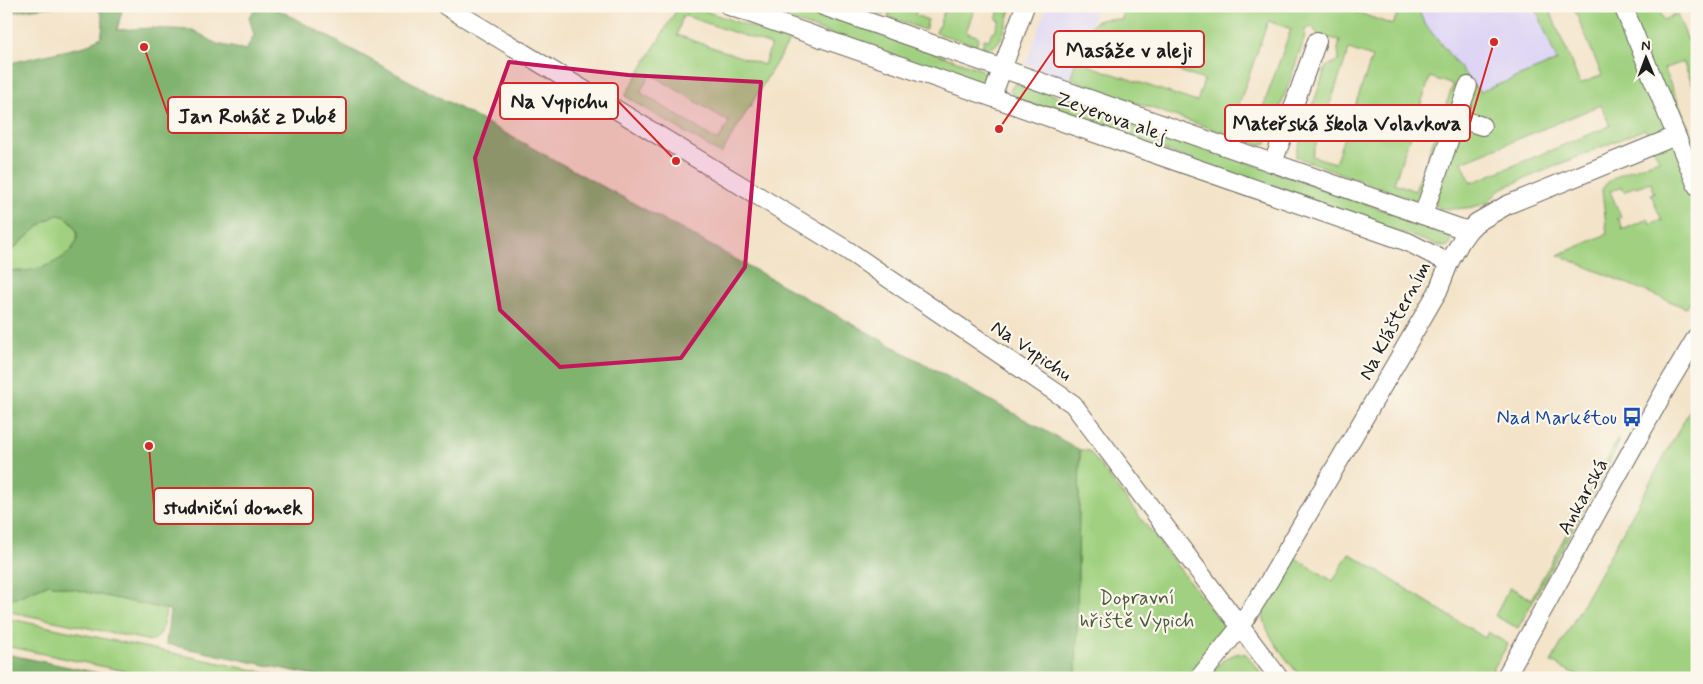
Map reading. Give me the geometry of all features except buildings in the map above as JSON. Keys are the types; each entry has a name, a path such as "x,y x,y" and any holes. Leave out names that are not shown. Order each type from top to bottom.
{"street":[{"name":"Na Vypichu","path":"446,6 847,250 1073,404 1280,678"},
{"name":"Zeyerova alej","path":"729,6 1408,242 1449,263"},
{"name":"Zeyerova alej","path":"823,6 1468,230"},
{"path":"992,97 1025,6"},
{"path":"1623,6 1697,186"},
{"path":"1273,163 1317,41"},
{"path":"1423,215 1468,86"},
{"path":"1457,118 1482,126"},
{"name":"Na Klášterním","path":"1199,678 1240,627 1269,581 1438,291 1449,263 1468,230 1507,205 1676,136"},
{"name":"Ankarská","path":"1506,678 1666,388 1697,336"}],"highlighted area":[{"path":"509,62 628,75 761,82 745,267 681,358 560,367 500,310 475,158"}],"shaded area":[{"path":"1047,6 1098,6 1068,79 1026,64"},
{"path":"1417,6 1535,6 1557,61 1479,92 1424,23"}],"green space":[{"path":"6,6 123,6 117,30 151,28 193,30 217,44 246,50 254,35 249,16 260,6 272,6 701,240 1080,450 1076,678 327,678 166,644 170,610 49,584 13,599 6,597 6,267 14,271 26,271 53,263 66,255 74,246 77,235 70,220 57,215 44,222 6,255 6,64 85,46 101,37 103,22 98,9 52,7 6,14"},
{"path":"679,6 690,6 790,40 721,154 625,96","holes":["683,15 771,45 764,65 677,35","651,74 729,122 718,141 640,92"]},
{"path":"749,6 800,6 980,69 983,72 984,78 978,84"},
{"path":"857,6 887,6 883,15"},
{"path":"891,6 918,6 915,15 928,20 925,30 888,17"},
{"path":"946,6 984,6 983,9 975,7 966,32 979,37 976,45 936,33"},
{"path":"986,6 1002,6 1011,9 999,42 989,48 982,47 984,39 989,40 992,31 995,32 999,20 996,19 999,11"},
{"path":"1112,6 1130,6 1138,9 1140,6 1339,6 1393,25 1400,6 1417,6 1424,23 1469,79 1419,199 1414,200 1296,157 1326,67 1339,60 1338,49 1340,40 1319,36 1312,26 1305,30 1304,40 1269,139 1266,143 1259,145 1087,86 1072,78 1080,49 1090,27 1101,20 1122,20 1123,13","holes":["1268,21 1291,29 1253,135 1231,127","1097,43 1204,80 1197,102 1090,66","1349,49 1372,57 1335,163 1312,156","1430,77 1453,85 1415,191 1394,183"]},
{"path":"1535,6 1548,6 1580,84 1602,75 1573,6 1658,6 1663,20 1677,14 1697,62 1697,94 1683,62 1664,69 1697,146 1697,290 1686,308 1558,255 1607,234 1602,190 1605,185 1627,172 1659,160 1645,129 1500,189 1484,204 1464,208 1438,208 1435,202 1467,115 1473,84 1480,92 1557,61","holes":["1601,105 1610,126 1471,183 1462,162","1651,182 1653,192 1655,192 1651,194 1662,221 1651,223 1651,225 1648,219 1622,230 1619,219 1617,219 1621,217 1610,191 1621,188 1621,186 1624,192 1635,186"]},
{"path":"1016,83 1449,233 1451,243 1443,247 1014,98 1011,90 1012,86"},
{"path":"57,215 65,217 73,224 77,235 74,246 53,263 40,268 14,271 6,267 8,253 44,222"},
{"path":"1697,397 1697,678 1583,678 1551,662"},
{"path":"1618,439 1615,452 1518,628 1495,616 1510,587 1531,599"},
{"name":"Dopravní hřiště Vypich","path":"1080,450 1089,451 1229,633 1193,678 1076,678"},
{"path":"1349,553 1485,638 1488,632 1508,644 1488,678 1301,678 1270,635 1263,616 1266,601 1292,556 1333,581"},
{"path":"49,584 166,609 161,632 159,636 151,641 6,611 6,597 13,599"},
{"path":"6,618 291,678 157,678 6,646"},
{"path":"1238,653 1246,654 1265,678 1206,678 1224,659"},
{"path":"6,654 122,678 6,678"}],"place":[{"name":"Mateřská škola Volavkova","path":"1494,42"},
{"name":"Jan Roháč z Dubé","path":"144,47"},
{"name":"Masáže v aleji","path":"999,129"},
{"name":"Na Vypichu","path":"676,161"},
{"name":"Nad Markétou","path":"1632,417"},
{"name":"studniční domek","path":"149,446"}]}
